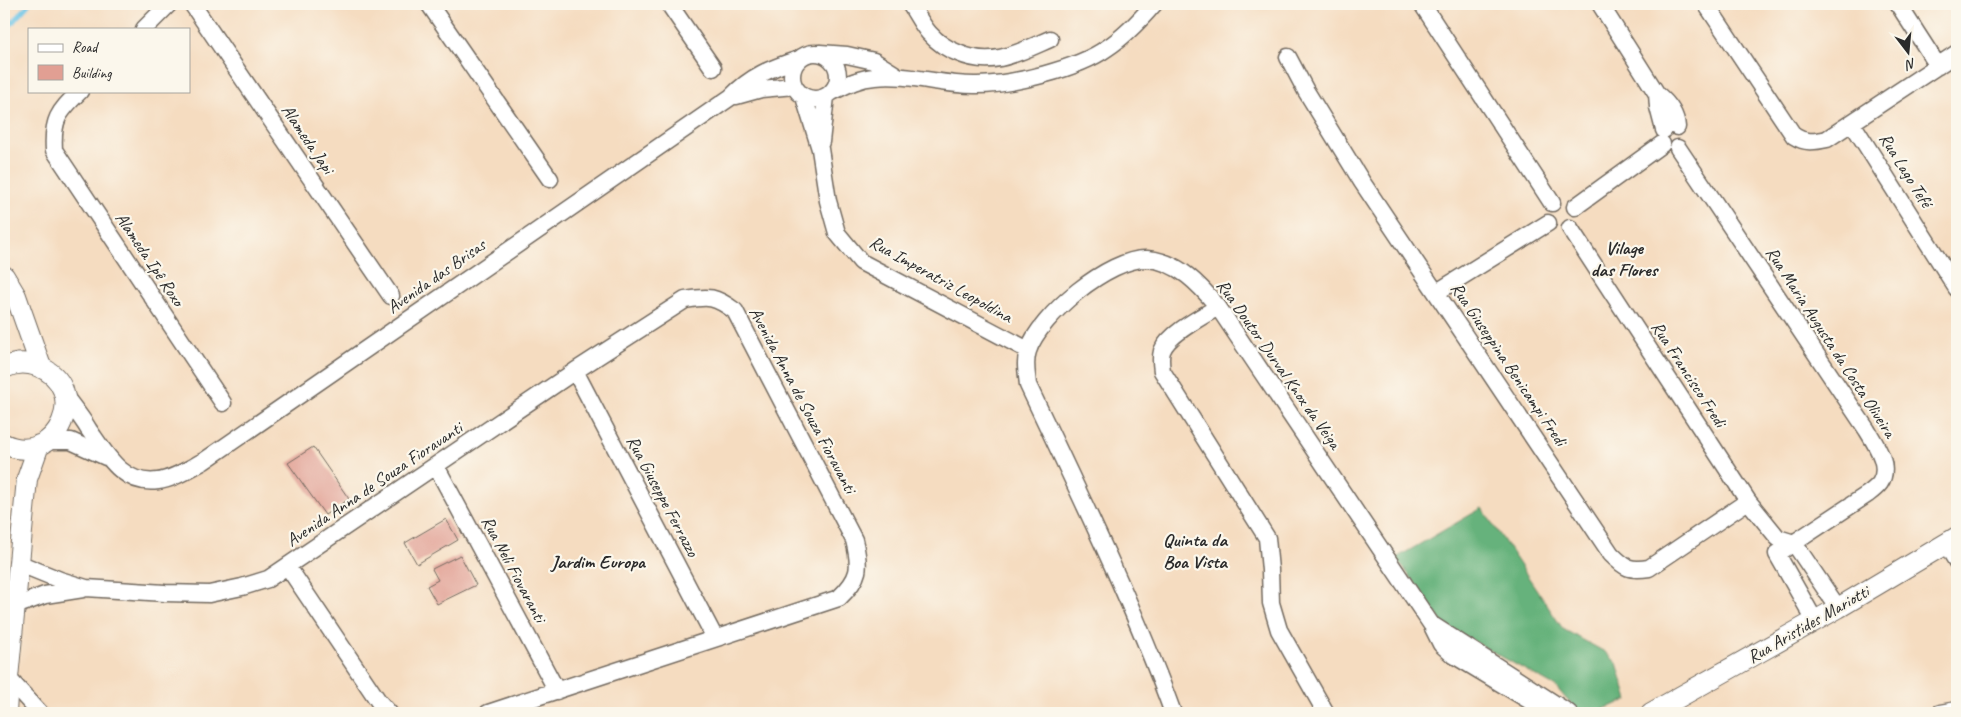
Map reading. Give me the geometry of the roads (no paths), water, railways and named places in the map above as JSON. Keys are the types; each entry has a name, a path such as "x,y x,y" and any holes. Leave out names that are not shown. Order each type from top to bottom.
{"street":[{"path":"145,28 169,4"},
{"name":"Alameda Japi","path":"192,4 391,296"},
{"path":"429,4 550,180"},
{"path":"669,4 713,68"},
{"path":"910,4 929,34 947,49 970,58 993,60 1014,54 1050,39"},
{"path":"898,76 874,61 847,55 819,53 805,55 799,59 792,72 799,91 811,99 829,94 855,81 874,76 898,76 941,83 978,86 1027,79 1070,67 1107,49 1145,15 1154,4"},
{"path":"1422,4 1552,203"},
{"name":"Rua Maria Augusta da Costa Oliveira","path":"1600,4 1657,94 1666,101 1672,110 1675,117 1670,137 1879,450 1884,467 1880,482 1868,494 1783,545"},
{"path":"1706,4 1794,136 1803,141 1817,142 1827,139 1957,54"},
{"path":"1898,4 1938,66"},
{"path":"819,53 827,56 837,68 837,84 829,94"},
{"name":"Rua Giuseppina Benicampi Fredi","path":"1288,57 1306,91 1362,182 1611,554 1624,567 1636,570 1649,568 1748,501"},
{"name":"Avenida das Brisas","path":"108,458 125,474 141,481 159,482 178,475 204,461 731,97 743,84 771,68 799,59"},
{"name":"Avenida das Brisas","path":"731,97 761,89 799,91"},
{"name":"Rua Imperatriz Leopoldina","path":"799,91 820,149 828,201 837,233 861,262 1028,350"},
{"name":"Alameda Ipê Roxo","path":"79,92 60,112 53,134 54,150 61,164 223,402"},
{"name":"Rua Imperatriz Leopoldina","path":"820,149 829,94"},
{"name":"Rua Lago Tefé","path":"1852,123 1957,289"},
{"path":"1575,207 1670,137"},
{"path":"1564,200 1575,207 1576,220 1570,228 1559,230 1548,223 1547,210 1552,203 1564,200"},
{"path":"1437,292 1548,223"},
{"name":"Rua Francisco Fredi","path":"1570,228 1748,501 1783,545"},
{"name":"Rua Doutor Durval Knox da Veiga","path":"1173,713 1155,665 1097,533 1028,385 1026,362 1028,350 1035,337 1048,318 1068,298 1113,268 1146,259 1164,262 1182,272 1200,285 1218,307 1431,624 1441,644 1452,654 1550,713"},
{"path":"4,276 16,296 41,367"},
{"name":"Avenida Anna de Souza Fioravanti","path":"18,563 86,588 209,594 268,580 575,371 684,300 706,296 725,304 735,311 854,540 859,560 858,573 852,586 839,598 488,713"},
{"path":"1218,307 1169,340 1162,350 1160,360 1162,371 1267,538 1271,603 1279,630 1326,713"},
{"path":"4,368 24,364 41,367 56,379 64,395 108,458"},
{"name":"Rua Giuseppe Ferrazzo","path":"575,371 715,638"},
{"path":"6,713 27,479 44,443 58,429 65,416 64,395"},
{"path":"4,444 19,449 44,443 71,441 108,458"},
{"name":"Rua Neli Fiovaranti","path":"436,466 556,691"},
{"path":"1952,541 1957,562"},
{"name":"Rua Aristides Mariotti","path":"1650,712 1838,608 1952,541"},
{"path":"1783,545 1838,608"},
{"path":"1783,545 1815,621"},
{"name":"Avenida Anna de Souza Fioravanti","path":"288,567 379,702 389,713"},
{"name":"Avenida Anna de Souza Fioravanti","path":"15,606 45,596 86,588"},
{"name":"Rua Doutor Durval Knox da Veiga","path":"1431,624 1569,713"},
{"path":"8,678 40,713"},
{"path":"1940,713 1957,710"}],"waterway":[{"path":"4,32 29,4"}],"district":[{"name":"Vilage das Flores","path":"1624,259"},
{"name":"Quinta da Boa Vista","path":"1195,551"},
{"name":"Jardim Europa","path":"598,562"}]}
